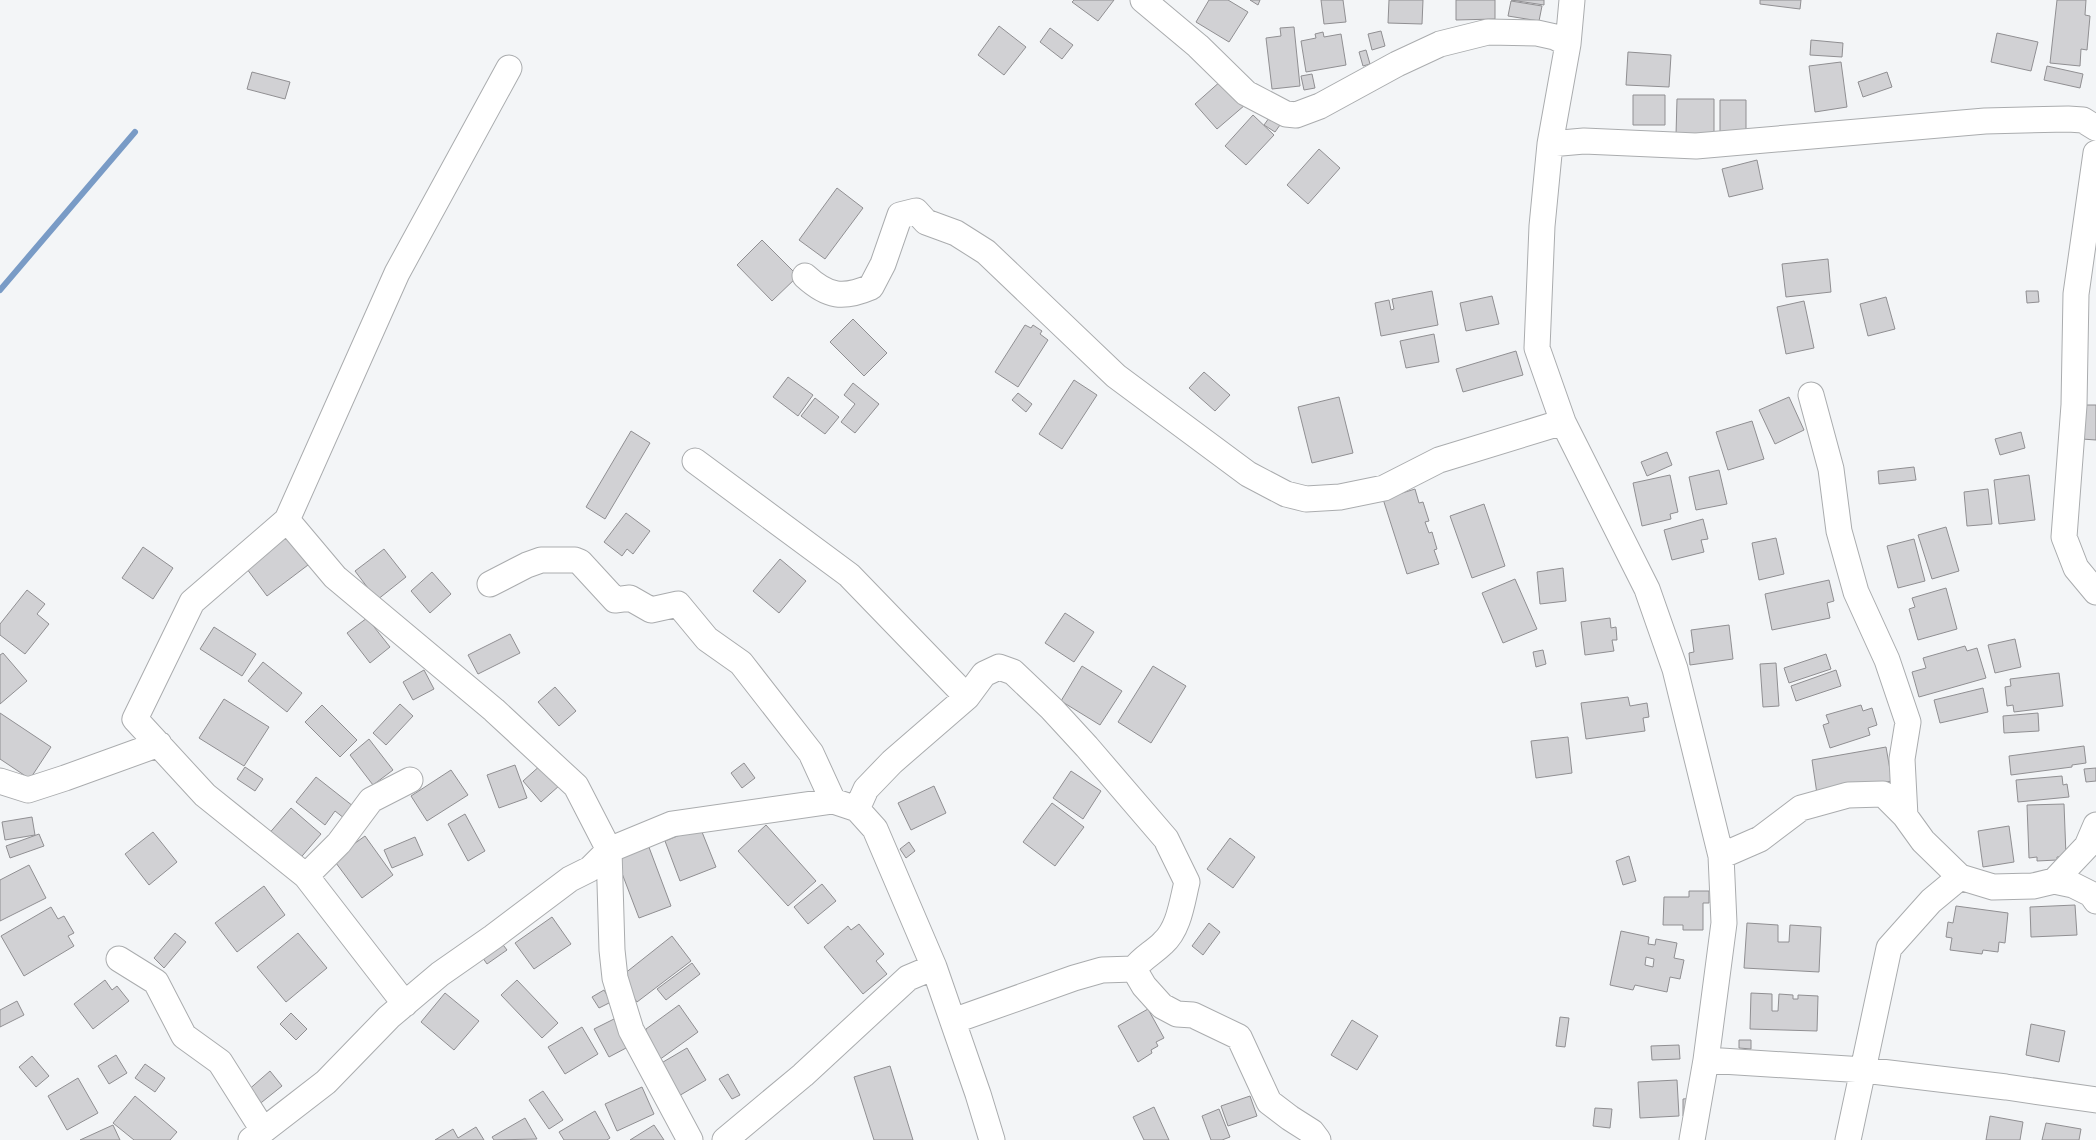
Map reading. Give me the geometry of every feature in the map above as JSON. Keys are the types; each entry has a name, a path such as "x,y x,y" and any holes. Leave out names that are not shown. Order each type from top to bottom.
{"street":[{"path":"1572,0 1568,44 1550,144 1542,226 1537,348 1563,422 1647,589 1675,669 1721,856 1724,923 1706,1060 1692,1140"},
{"path":"1153,3 1246,93 1286,114 1296,116 1320,106 1397,64 1440,44 1488,32 1537,33 1555,37 1568,44"},
{"path":"405,1004 306,876 205,795 135,719 192,602 286,520 397,273 509,68"},
{"path":"1550,144 1584,141 1696,146 1985,121 2068,119 2083,120 2096,128"},
{"path":"2096,153 2092,169 2076,294 2074,405 2064,537 2076,568 2096,592"},
{"path":"805,276 817,286 838,295 853,295 871,288 883,264 900,215 916,212 926,222 956,233 986,252 1116,376 1178,424 1248,474 1286,494 1306,499 1340,497 1384,488 1439,460 1563,422"},
{"path":"1811,395 1831,469 1839,531 1856,592 1887,660 1908,722 1902,759 1905,816"},
{"path":"695,461 849,575 967,697"},
{"path":"286,520 335,577 494,710 576,786 609,850 612,950 615,978 631,1030 690,1140"},
{"path":"490,584 527,565 542,560 575,560 580,562 615,600 630,598 651,610 678,604 707,638 741,663 811,753 833,801"},
{"path":"857,809 866,789 892,762 967,697 984,674 1000,667 1013,672 1052,709 1166,838 1187,882 1177,921 1165,942 1140,960 1134,969"},
{"path":"0,781 28,790 159,744"},
{"path":"306,876 339,843 371,800 410,780"},
{"path":"1721,856 1760,839 1802,808 1848,795 1883,794 1905,816 1923,841 1960,877 1993,887 2033,886 2054,881 2073,885 2093,897"},
{"path":"119,959 156,982 184,1036 220,1062 257,1135 326,1082 389,1017 440,974 570,879 590,869 609,850 672,824 833,801 857,809 874,829 934,967 992,1140"},
{"path":"2054,881 2091,836"},
{"path":"2091,836 2093,897"},
{"path":"1848,1140 1889,948 1931,901 1960,877"},
{"path":"725,1140 803,1075 908,978 934,967"},
{"path":"953,1021 1083,975 1102,970 1134,969"},
{"path":"1134,969 1144,986 1162,1006 1177,1014 1193,1015 1239,1037 1269,1102 1312,1132 1318,1140"},
{"path":"1706,1060 1864,1070 2096,1100"}],"building":[{"path":"1074,0 1114,0 1098,21 1072,2"},
{"path":"1209,0 1228,0 1248,12 1229,42 1196,22"},
{"path":"1250,0 1260,0 1258,5"},
{"path":"1321,0 1343,0 1346,22 1324,24"},
{"path":"1389,0 1423,0 1422,24 1388,23"},
{"path":"1456,0 1495,0 1495,19 1456,20"},
{"path":"1511,0 1544,0 1544,5"},
{"path":"1760,0 1801,0 1800,9 1760,4"},
{"path":"2057,0 2086,0 2085,15 2090,16 2087,50 2081,49 2080,66 2050,63"},
{"path":"1511,1 1542,6 1539,21 1508,16"},
{"path":"999,26 1026,47 1004,75 978,55"},
{"path":"1294,27 1300,86 1272,89 1266,38 1281,36 1280,28"},
{"path":"1050,28 1073,45 1062,59 1040,42"},
{"path":"1381,31 1385,46 1372,50 1368,34"},
{"path":"1323,32 1324,37 1341,34 1346,65 1306,72 1301,41 1316,38 1315,34"},
{"path":"1997,33 2038,42 2031,71 1991,62"},
{"path":"1811,40 1843,43 1842,57 1810,55"},
{"path":"1366,50 1370,64 1363,66 1359,52"},
{"path":"1628,52 1671,55 1669,87 1626,85"},
{"path":"1841,62 1847,107 1815,112 1809,66"},
{"path":"2047,66 2083,74 2080,88 2044,80"},
{"path":"252,72 290,82 285,99 247,89"},
{"path":"1887,72 1892,87 1863,97 1858,82"},
{"path":"1312,74 1315,88 1304,90 1301,76"},
{"path":"1222,80 1245,105 1217,129 1195,104"},
{"path":"1633,95 1665,95 1665,125 1633,125"},
{"path":"1677,99 1714,99 1714,135 1676,135"},
{"path":"1720,100 1746,100 1746,133 1720,132"},
{"path":"1274,111 1285,118 1275,132 1264,125"},
{"path":"1253,115 1274,135 1246,165 1225,146"},
{"path":"1319,149 1340,168 1308,204 1287,185"},
{"path":"1757,160 1763,189 1729,197 1722,169"},
{"path":"837,188 863,208 825,259 799,240"},
{"path":"762,240 798,276 772,301 737,265"},
{"path":"1828,259 1831,292 1786,297 1782,264"},
{"path":"1432,291 1438,325 1381,336 1375,303 1389,300 1391,310 1394,309 1392,299"},
{"path":"2026,291 2038,291 2039,302 2027,303"},
{"path":"1492,296 1499,324 1466,331 1460,303"},
{"path":"1886,297 1895,329 1868,336 1860,304"},
{"path":"1804,301 1814,348 1786,354 1777,307"},
{"path":"853,319 887,353 864,376 830,342"},
{"path":"1025,325 1031,328 1033,325 1042,331 1040,334 1048,340 1018,387 995,372"},
{"path":"1434,334 1439,362 1406,368 1400,341"},
{"path":"1516,351 1523,375 1463,392 1456,369"},
{"path":"1204,372 1230,395 1215,411 1189,388"},
{"path":"788,377 813,395 798,416 773,397"},
{"path":"1074,380 1097,395 1062,449 1039,434"},
{"path":"853,383 879,404 855,433 841,422 855,404 844,395"},
{"path":"1018,393 1032,404 1026,412 1012,400"},
{"path":"1339,397 1353,453 1312,463 1298,407"},
{"path":"1789,397 1804,430 1775,444 1759,410"},
{"path":"815,398 839,417 825,434 801,416"},
{"path":"2083,405 2096,405 2096,440 2082,439"},
{"path":"1752,421 1764,459 1728,470 1716,432"},
{"path":"631,431 650,443 605,519 586,507"},
{"path":"2021,432 2025,448 2000,455 1995,439"},
{"path":"1667,452 1672,465 1647,476 1641,462"},
{"path":"1914,467 1916,480 1879,484 1878,471"},
{"path":"1719,470 1727,504 1696,510 1689,477"},
{"path":"1670,475 1678,512 1670,514 1671,519 1642,526 1633,483"},
{"path":"2029,475 2035,520 1999,524 1994,480"},
{"path":"1415,489 1419,503 1423,502 1429,521 1425,522 1429,533 1432,532 1437,549 1434,550 1439,564 1407,574 1383,499"},
{"path":"1988,489 1992,524 1967,526 1964,492"},
{"path":"1484,504 1505,566 1472,578 1450,516"},
{"path":"626,513 650,531 633,554 627,549 622,556 604,542"},
{"path":"1703,519 1708,539 1701,540 1704,552 1672,560 1664,530"},
{"path":"1946,527 1959,571 1932,579 1918,535"},
{"path":"285,533 308,565 267,596 244,565"},
{"path":"1776,538 1784,574 1759,580 1752,543"},
{"path":"1914,539 1925,581 1898,588 1887,546"},
{"path":"143,547 173,568 153,599 122,578"},
{"path":"384,549 406,577 377,600 355,571"},
{"path":"780,559 806,581 779,613 753,591"},
{"path":"1563,568 1566,601 1540,604 1537,572"},
{"path":"432,572 451,594 430,613 411,591"},
{"path":"1515,579 1537,629 1503,643 1482,593"},
{"path":"1829,580 1834,601 1827,603 1830,618 1772,630 1765,594"},
{"path":"1946,588 1957,629 1918,640 1909,609 1915,607 1912,598"},
{"path":"27,590 45,604 37,614 49,624 25,654 0,635 0,624"},
{"path":"1065,613 1094,632 1074,662 1045,643"},
{"path":"367,618 390,647 370,663 347,633"},
{"path":"1610,618 1611,628 1616,627 1617,640 1612,640 1614,651 1585,655 1581,622"},
{"path":"1729,625 1733,659 1690,665 1689,653 1694,652 1691,630"},
{"path":"214,627 256,654 242,676 200,649"},
{"path":"510,634 520,653 478,674 468,655"},
{"path":"2015,639 2021,667 1995,673 1988,645"},
{"path":"1965,646 1967,651 1977,648 1986,678 1919,697 1912,672 1926,668 1923,658"},
{"path":"1543,650 1546,664 1536,667 1533,652"},
{"path":"3,653 27,681 0,704 0,655"},
{"path":"1826,654 1831,669 1789,683 1784,668"},
{"path":"263,662 302,693 287,712 248,681"},
{"path":"1776,663 1779,706 1763,707 1760,664"},
{"path":"1082,666 1122,691 1100,725 1061,701"},
{"path":"1153,666 1186,686 1151,743 1118,722"},
{"path":"424,670 434,689 413,700 403,682"},
{"path":"1836,670 1841,686 1796,701 1791,686"},
{"path":"2059,673 2063,706 2014,712 2013,705 2007,706 2005,687 2011,686 2010,679"},
{"path":"555,687 576,711 559,726 538,702"},
{"path":"1983,688 1988,712 1940,723 1934,700"},
{"path":"1628,697 1630,706 1647,703 1649,717 1643,718 1645,731 1586,739 1581,703"},
{"path":"224,699 269,727 244,766 199,738"},
{"path":"400,704 413,716 386,745 373,733"},
{"path":"322,705 357,740 340,757 305,722"},
{"path":"1861,705 1863,711 1872,708 1877,725 1868,728 1870,735 1830,748 1823,725 1829,723 1826,715"},
{"path":"0,713 51,747 30,779 0,759"},
{"path":"2038,713 2039,731 2004,733 2003,716"},
{"path":"1568,737 1572,773 1536,778 1531,741"},
{"path":"369,739 393,770 373,785 350,755"},
{"path":"2084,746 2086,763 2072,765 2072,767 2011,775 2009,756"},
{"path":"1886,747 1892,781 1817,794 1812,760"},
{"path":"744,763 755,778 742,788 731,773"},
{"path":"542,764 560,785 541,802 523,781"},
{"path":"515,765 527,798 499,808 487,775"},
{"path":"245,767 263,779 255,791 237,779"},
{"path":"2096,768 2096,781 2086,782 2084,769"},
{"path":"451,770 468,795 427,821 411,796"},
{"path":"1071,771 1101,791 1083,819 1053,798"},
{"path":"2062,776 2063,785 2067,784 2069,797 2018,802 2016,780"},
{"path":"316,777 358,810 349,822 335,811 325,825 296,802"},
{"path":"934,786 946,813 911,830 898,803"},
{"path":"1052,803 1084,827 1055,866 1023,842"},
{"path":"2064,804 2066,856 2057,857 2057,860 2037,861 2037,857 2029,858 2027,805"},
{"path":"291,808 321,834 297,862 267,836"},
{"path":"465,814 485,851 468,861 448,824"},
{"path":"32,817 35,835 5,840 2,822"},
{"path":"766,825 816,881 788,906 738,851"},
{"path":"2009,826 2014,862 1983,867 1978,831"},
{"path":"700,827 716,867 680,881 665,841"},
{"path":"153,832 177,862 149,885 125,854"},
{"path":"39,834 44,846 10,858 6,846"},
{"path":"365,836 393,875 362,898 333,859"},
{"path":"415,837 423,855 392,868 384,850"},
{"path":"1230,838 1255,857 1233,888 1207,869"},
{"path":"647,842 671,906 639,918 615,855"},
{"path":"909,842 915,851 906,858 900,849"},
{"path":"1629,856 1636,881 1623,885 1616,861"},
{"path":"29,865 46,898 0,921 0,880"},
{"path":"822,884 836,901 808,924 794,907"},
{"path":"264,886 285,915 237,952 215,923"},
{"path":"1689,891 1709,891 1709,903 1703,903 1703,930 1683,930 1683,925 1663,925 1664,897 1689,897"},
{"path":"2075,905 2077,935 2031,937 2030,907"},
{"path":"1956,906 2008,913 2005,943 1999,942 1998,952 1983,950 1982,954 1950,950 1952,938 1946,937 1948,922 1953,923"},
{"path":"51,907 58,919 64,916 74,933 68,936 74,946 24,976 1,936"},
{"path":"552,917 571,944 534,969 515,943"},
{"path":"1209,923 1220,932 1203,955 1192,946"},
{"path":"1747,923 1778,925 1778,942 1789,942 1790,925 1821,927 1819,972 1744,968"},
{"path":"859,924 884,954 876,961 887,974 863,994 824,947 848,926 851,930"},
{"path":"1621,931 1649,937 1648,944 1655,945 1656,939 1677,943 1674,958 1684,960 1680,979 1670,977 1667,992 1635,985 1633,990 1610,985","holes":["1646,957 1654,959 1653,967 1645,965"]},
{"path":"175,933 186,942 164,968 154,958"},
{"path":"298,933 327,968 286,1002 257,967"},
{"path":"672,936 691,961 637,1002 619,978"},
{"path":"497,937 507,950 487,964 478,951"},
{"path":"692,963 700,974 666,1000 657,989"},
{"path":"105,980 112,990 117,986 129,1001 93,1029 74,1004"},
{"path":"517,980 558,1023 542,1038 501,995"},
{"path":"604,990 611,1002 599,1008 592,997"},
{"path":"445,993 479,1021 454,1050 421,1022"},
{"path":"1751,993 1772,994 1772,1011 1778,1011 1779,994 1793,995 1793,999 1798,999 1798,995 1818,996 1817,1031 1750,1029"},
{"path":"17,1001 24,1015 0,1027 0,1010"},
{"path":"679,1005 698,1032 659,1060 645,1040 646,1029"},
{"path":"1148,1009 1164,1038 1156,1042 1158,1046 1151,1050 1152,1053 1138,1062 1118,1026"},
{"path":"291,1013 307,1029 296,1040 280,1024"},
{"path":"1560,1017 1569,1018 1565,1047 1556,1046"},
{"path":"614,1019 628,1047 609,1057 594,1029"},
{"path":"1352,1020 1378,1036 1357,1070 1331,1055"},
{"path":"2031,1024 2065,1031 2059,1062 2026,1055"},
{"path":"582,1027 598,1054 565,1074 548,1047"},
{"path":"1739,1040 1751,1040 1751,1049 1739,1048"},
{"path":"1679,1045 1680,1059 1652,1060 1651,1046"},
{"path":"687,1048 706,1080 677,1097 658,1065"},
{"path":"116,1055 127,1073 109,1084 98,1066"},
{"path":"32,1056 49,1076 36,1087 19,1067"},
{"path":"145,1064 165,1078 155,1092 135,1078"},
{"path":"890,1066 913,1140 874,1140 854,1077"},
{"path":"270,1071 282,1086 257,1106 246,1092"},
{"path":"728,1074 740,1095 732,1099 719,1079"},
{"path":"78,1078 98,1113 67,1130 48,1096"},
{"path":"1677,1080 1679,1116 1640,1118 1638,1082"},
{"path":"642,1087 654,1114 617,1131 605,1104"},
{"path":"543,1091 563,1120 549,1129 529,1100"},
{"path":"135,1096 177,1132 170,1140 134,1140 113,1123"},
{"path":"1250,1096 1257,1116 1228,1126 1221,1106"},
{"path":"1694,1098 1694,1115 1683,1116 1683,1099"},
{"path":"1154,1107 1169,1140 1144,1140 1133,1117"},
{"path":"1595,1108 1612,1109 1610,1128 1593,1126"},
{"path":"1219,1109 1230,1137 1222,1140 1211,1140 1202,1116"},
{"path":"595,1111 610,1138 607,1140 564,1140 559,1132"},
{"path":"1990,1116 2023,1122 2020,1140 1986,1140"},
{"path":"525,1118 537,1139 494,1140 492,1137"},
{"path":"2046,1123 2081,1129 2079,1140 2042,1140"},
{"path":"113,1125 120,1140 80,1140"},
{"path":"654,1125 664,1140 630,1140"},
{"path":"476,1127 484,1140 435,1140 453,1129 458,1138"}],"waterway":[{"path":"0,290 135,132"}]}
